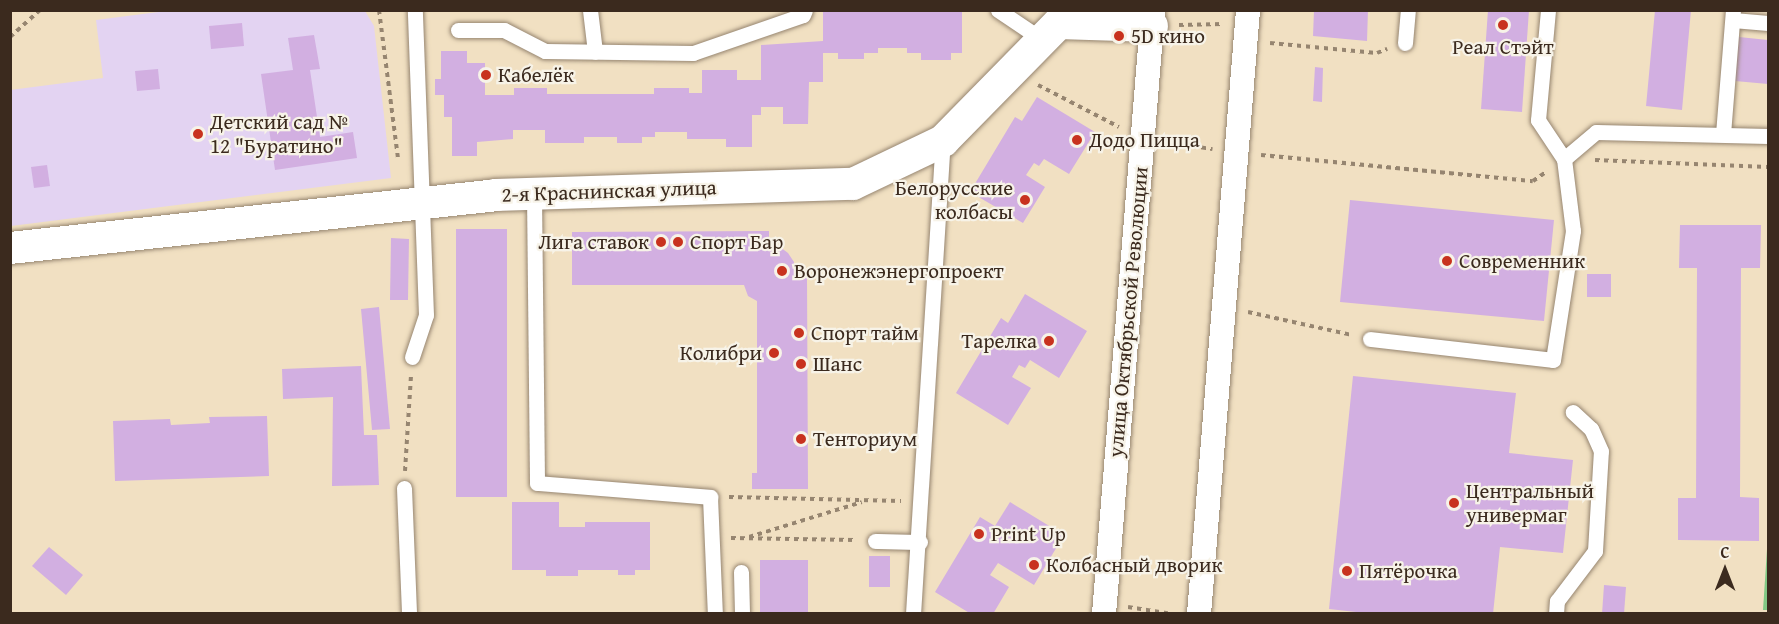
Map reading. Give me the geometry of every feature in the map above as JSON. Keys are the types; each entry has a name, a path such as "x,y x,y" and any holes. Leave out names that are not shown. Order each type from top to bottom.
{"street":[{"path":"1053,24 1152,18"},
{"name":"улица Октябрьской Революции","path":"1104,609 1152,18"},
{"name":"2-я Краснинская улица","path":"10,248 413,204 534,194 854,184 943,141 1053,24"},
{"path":"1199,614 1246,25"}],"lane":[{"path":"412,357 426,315 413,204 415,10"},
{"path":"590,10 596,52"},
{"path":"458,30 504,30 545,51 693,52 803,15 805,10"},
{"path":"998,10 1053,24"},
{"path":"1405,43 1408,10"},
{"path":"1370,339 1553,360 1573,231 1564,159 1538,120 1548,10"},
{"path":"1723,134 1733,15 1768,23"},
{"path":"1564,159 1596,132 1768,136"},
{"path":"913,614 920,542 943,141"},
{"path":"534,194 537,483 710,497 716,614"},
{"path":"1556,614 1557,601 1595,551 1601,451 1591,429 1573,412"},
{"path":"404,488 409,614"},
{"path":"875,541 920,542"},
{"path":"741,572 742,614"}],"path":[{"path":"10,37 40,10"},
{"path":"379,10 413,204"},
{"path":"1152,18 1246,25 1377,52 1405,43"},
{"path":"1011,70 1142,139 1236,153 1533,181 1564,159 1768,167"},
{"path":"1224,307 1370,339"},
{"path":"404,488 412,357"},
{"path":"710,497 922,501"},
{"path":"745,538 868,500"},
{"path":"712,538 875,541"},
{"path":"1104,609 1172,614"}],"shaded area":[{"name":"Детский сад № 12 \"Буратино\"","path":"174,10 365,11 374,26 391,178 11,226 10,90 103,78 96,20"}],"green space":[{"path":"1768,534 1768,610 1763,610"}],"building":[{"path":"823,10 962,10 962,53 951,53 951,60 921,60 921,53 907,53 907,48 878,48 878,53 864,53 864,59 838,59 838,53 823,53 823,82 809,82 808,124 783,124 783,107 761,107 761,115 752,115 752,147 726,147 726,139 687,139 687,132 655,132 655,137 642,137 642,143 617,143 617,137 584,137 584,143 545,143 545,130 513,130 513,139 477,142 477,156 452,156 452,117 444,117 444,95 435,95 435,79 441,79 441,51 467,51 467,63 485,63 485,95 514,95 514,88 547,88 547,94 654,94 654,88 689,88 689,93 702,93 702,70 737,70 737,80 761,80 761,45 823,41"},
{"path":"1314,10 1368,10 1367,41 1313,36"},
{"path":"1488,10 1529,10 1522,112 1481,109"},
{"path":"1655,10 1691,10 1682,110 1646,106"},
{"path":"242,23 244,46 211,49 209,26"},
{"path":"314,35 320,69 310,70 320,137 353,132 357,158 275,170 261,74 293,70 288,38"},
{"path":"1739,37 1768,40 1768,84 1735,81"},
{"path":"1315,67 1323,68 1322,102 1313,101"},
{"path":"158,69 160,89 137,91 135,71"},
{"path":"1037,97 1095,132 1069,174 1044,159 1039,166 1034,163 1026,175 1045,187 1023,223 970,192 1015,117 1022,121"},
{"path":"47,165 50,186 34,188 31,167"},
{"name":"Современник","path":"1350,200 1554,220 1544,321 1340,302"},
{"path":"1680,225 1761,225 1760,268 1741,268 1740,497 1759,498 1759,541 1678,540 1678,498 1696,498 1697,268 1679,268"},
{"path":"456,229 507,229 507,497 456,497"},
{"path":"769,231 769,246 780,247 788,253 794,262 795,276 807,276 808,489 752,489 752,473 757,473 757,301 748,296 744,285 572,285 572,232"},
{"path":"391,238 409,239 408,300 390,300"},
{"path":"1587,274 1611,274 1611,297 1587,297"},
{"path":"1025,294 1087,331 1059,378 1030,360 1025,368 1019,365 1012,377 1031,388 1008,425 956,393 1001,318 1008,323"},
{"path":"379,307 390,429 372,430 361,309"},
{"path":"361,366 364,435 377,435 379,485 332,486 333,397 283,399 282,369"},
{"name":"Центральный универмаг","path":"1353,376 1516,393 1509,453 1573,460 1563,553 1500,547 1493,614 1374,614 1329,609"},
{"path":"267,416 269,476 115,481 113,421 170,419 171,425 210,423 209,417"},
{"path":"512,502 559,502 559,527 585,527 585,522 650,522 650,570 635,570 635,575 618,575 618,570 578,570 578,576 546,576 546,570 512,570"},
{"path":"1010,502 1064,535 1034,585 998,563 990,575 1009,587 993,614 971,614 935,592 980,517 995,526"},
{"path":"49,547 83,575 66,595 32,566"},
{"path":"869,556 890,556 890,587 869,587"},
{"path":"760,560 808,560 808,614 760,614"},
{"path":"1604,585 1626,587 1624,614 1602,614"}],"place":[{"name":"Реал Стэйт","path":"1503,25"},
{"name":"5D кино","path":"1119,36"},
{"name":"Кабелёк","path":"486,75"},
{"name":"Детский сад № 12 \"Буратино\"","path":"198,134"},
{"name":"Додо Пицца","path":"1077,140"},
{"name":"Белорусские колбасы","path":"1025,200"},
{"name":"Лига ставок","path":"661,242"},
{"name":"Спорт Бар","path":"678,242"},
{"name":"Современник","path":"1447,261"},
{"name":"Воронежэнергопроект","path":"782,271"},
{"name":"Спорт тайм","path":"799,333"},
{"name":"Тарелка","path":"1049,341"},
{"name":"Колибри","path":"774,353"},
{"name":"Шанс","path":"801,364"},
{"name":"Тенториум","path":"801,439"},
{"name":"Центральный универмаг","path":"1454,503"},
{"name":"Print Up","path":"979,534"},
{"name":"Колбасный дворик","path":"1034,565"},
{"name":"Пятёрочка","path":"1347,571"}]}
